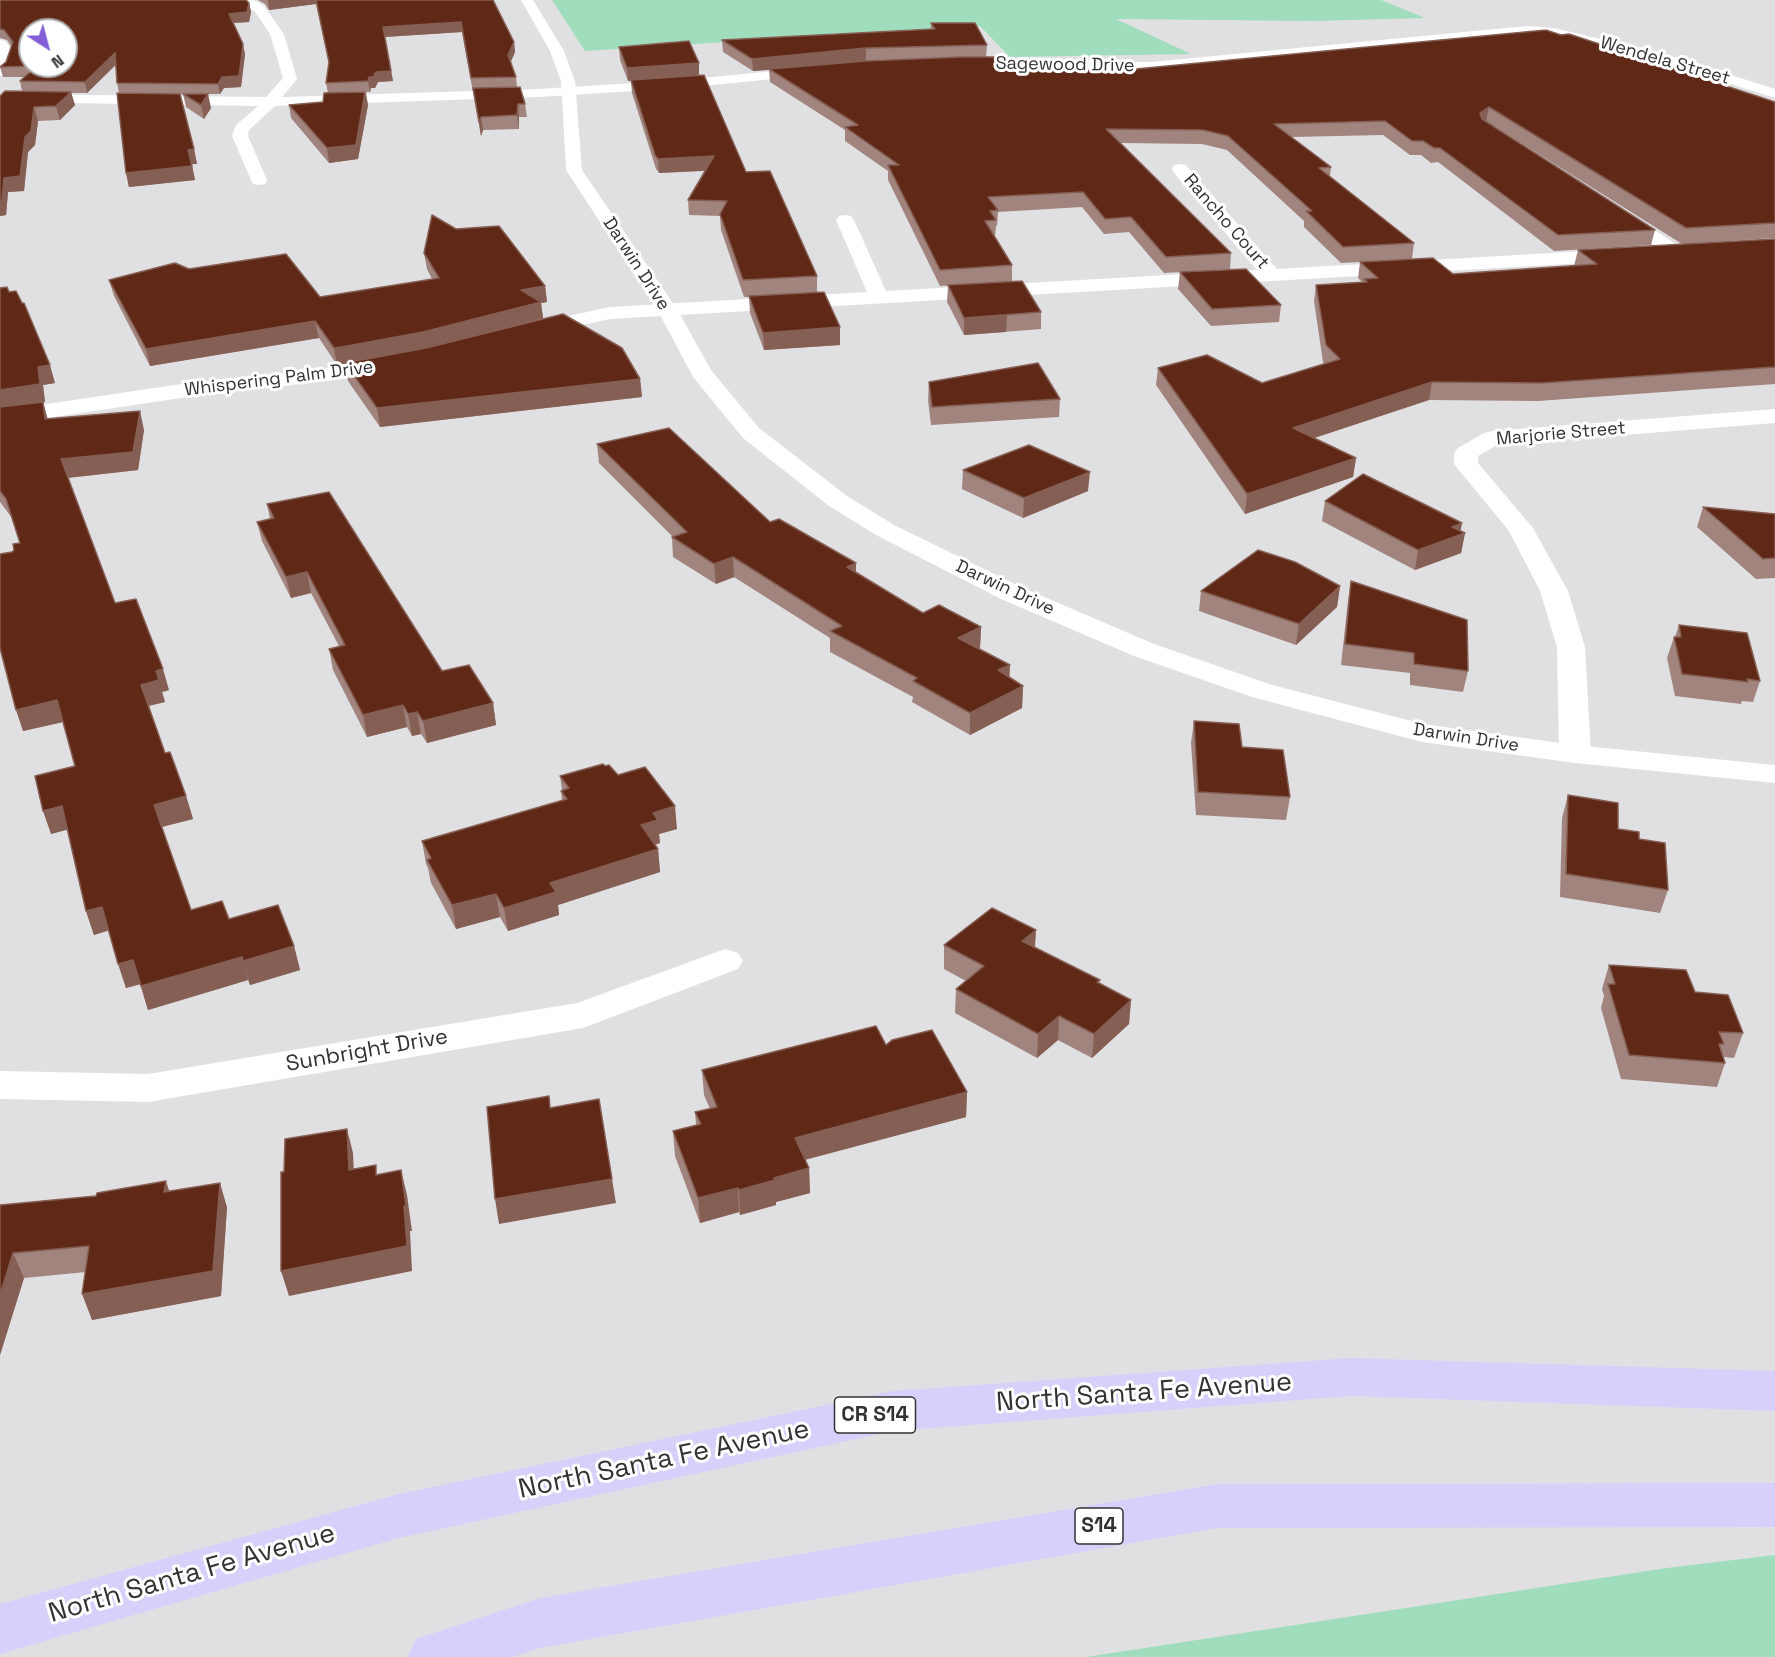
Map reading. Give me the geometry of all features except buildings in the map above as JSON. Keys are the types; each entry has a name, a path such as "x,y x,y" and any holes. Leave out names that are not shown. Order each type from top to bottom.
{"main road":[{"name":"North Santa Fe Avenue","path":"0,1629 399,1516 893,1411 1351,1377 1775,1391"},
{"name":"S14","path":"435,1657 540,1623 1218,1506 1775,1505"}],"street":[{"path":"245,0 260,9 277,34 290,79 271,101 242,128 240,136 259,180"},
{"name":"Darwin Drive","path":"527,0 556,51 568,81 574,170 667,309 701,372 751,433 838,501 885,530 1011,593 1144,650 1262,691 1422,733 1575,754 1775,774"},
{"name":"Sagewood Drive","path":"937,64 1151,66 1527,30 1554,32"},
{"name":"Wendela Street","path":"1554,32 1663,58 1775,94"},
{"path":"0,72 3,69 2,49"},
{"path":"0,98 271,101 570,91 681,84 831,70"},
{"name":"Rancho Court","path":"1180,169 1271,274"},
{"path":"1608,206 1678,252"},
{"path":"845,220 879,297"},
{"path":"512,334 610,313 1700,250"},
{"name":"Whispering Palm Drive","path":"0,418 188,390 350,372 406,361"},
{"name":"Marjorie Street","path":"1575,754 1571,647 1554,591 1520,528 1466,464 1466,453 1492,438 1775,416"},
{"name":"Sunbright Drive","path":"0,1085 148,1088 584,1015 725,961"}],"green space":[{"path":"552,0 1381,0 1425,18 1312,21 1116,19 1191,54 1010,57 980,26 585,51"},
{"path":"1775,1555 1775,1657 1086,1657 1667,1568"}]}
